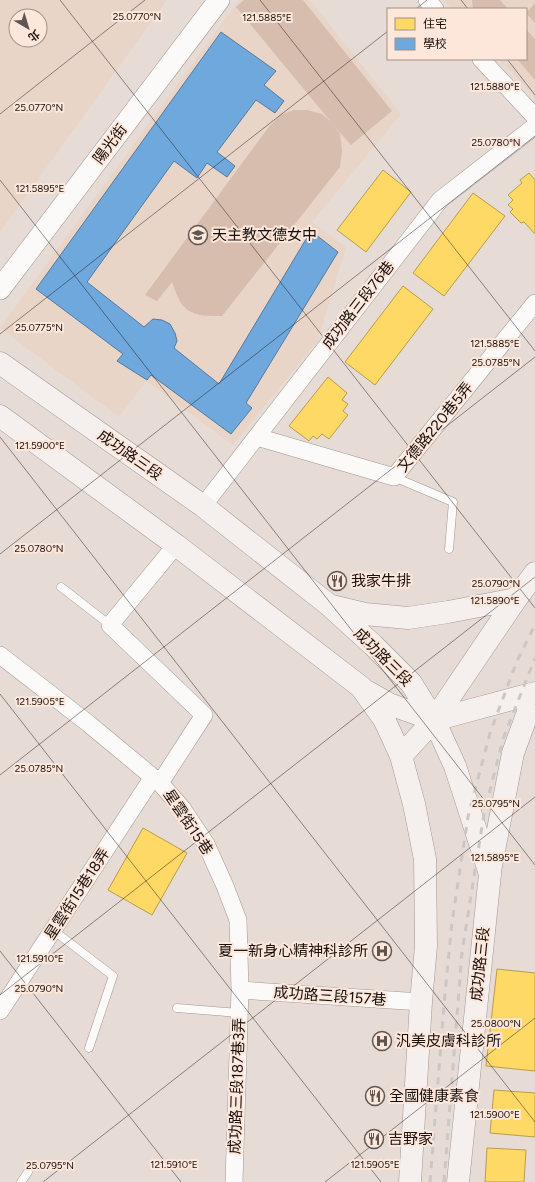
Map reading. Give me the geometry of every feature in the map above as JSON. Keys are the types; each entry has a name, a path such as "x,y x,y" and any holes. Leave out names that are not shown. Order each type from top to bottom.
{"main road":[{"name":"成功路三段","path":"0,363 203,506 329,605 373,645 411,683 434,720 455,766 490,874 458,1182"},
{"path":"0,416 176,545 361,687 389,704 434,720 535,693"},
{"path":"401,756 434,720 535,573"},
{"path":"329,605 365,614 408,618 516,600"},
{"path":"361,687 384,718 401,756 414,804 425,859 426,946 421,1002 410,1182"},
{"path":"490,874 513,753 535,693"}],"street":[{"name":"陽光街","path":"0,289 219,0"},
{"path":"427,0 434,8"},
{"path":"483,60 535,117"},
{"name":"成功路三段76巷","path":"203,506 440,200 535,126"},
{"name":"文德路220巷5弄","path":"257,437 394,477 535,303"},
{"path":"110,624 176,545"},
{"name":"星雲街15巷18弄","path":"0,1011 53,930 204,715 110,624"},
{"name":"星雲街15巷","path":"0,655 89,724 157,780 182,808 206,844 225,886 238,920 240,990"},
{"name":"成功路三段157巷","path":"240,990 421,1002"},
{"name":"成功路三段187巷3弄","path":"234,1182 240,990"}],"lane":[{"path":"394,477 452,502 449,549"},
{"path":"61,586 110,624"},
{"path":"53,930 112,976 90,1048"},
{"path":"177,1008 239,1013"},
{"path":"21,1182 28,1172"}],"shaded area":[{"path":"0,0 167,0 0,232"},
{"name":"天主教文德女中","path":"239,0 310,0 401,114 312,222 346,247 318,340 233,445 146,381 119,417 0,328"},
{"path":"244,0 303,0 392,111 351,145 334,126 340,134 342,150 340,167 222,316 205,316 189,311 185,308 178,298 172,282 157,301 145,295 268,128 280,115 294,110 307,110 322,114 331,122 236,7"},
{"path":"444,0 535,0 535,98 500,60 527,60 527,8 452,8"},
{"path":"472,0 500,0 507,8 473,8"},
{"path":"535,3 535,23 527,14 527,12"},
{"path":"527,30 535,39 535,80 518,60 527,60"}],"building: 住宅":[{"path":"383,170 411,192 366,252 337,230"},
{"path":"529,173 535,180 535,234 524,222 521,223 510,212 513,209 508,205 513,200 508,195 522,183 520,180"},
{"path":"473,193 505,216 444,296 413,273"},
{"path":"403,286 433,309 375,385 345,362"},
{"path":"328,377 347,393 342,400 348,404 343,411 348,415 329,439 322,434 317,439 313,436 309,441 289,426"},
{"path":"143,828 187,853 152,915 108,890"},
{"path":"497,969 535,973 535,1071 486,1066"},
{"path":"494,1090 535,1093 535,1137 490,1133"},
{"path":"487,1148 526,1150 524,1182 485,1182"}],"building: 學校":[{"path":"221,32 276,71 264,85 284,101 275,113 256,100 217,152 235,166 227,177 207,163 197,178 174,161 87,282 144,327 153,319 162,320 170,324 177,341 174,348 219,384 311,231 338,252 246,403 252,408 231,434 151,375 147,380 117,361 123,354 36,289"}],"railway":[{"path":"430,1182 452,922 468,817 490,733 517,661 535,625"},
{"path":"444,1182 462,952 484,814 503,739 535,658"}],"place":[{"name":"天主教文德女中","path":"198,235"},
{"name":"我家牛排","path":"337,581"},
{"name":"夏一新身心精神科診所","path":"382,951"},
{"name":"汎美皮膚科診所","path":"382,1041"},
{"name":"全國健康素食","path":"375,1096"},
{"name":"吉野家","path":"374,1139"}]}
